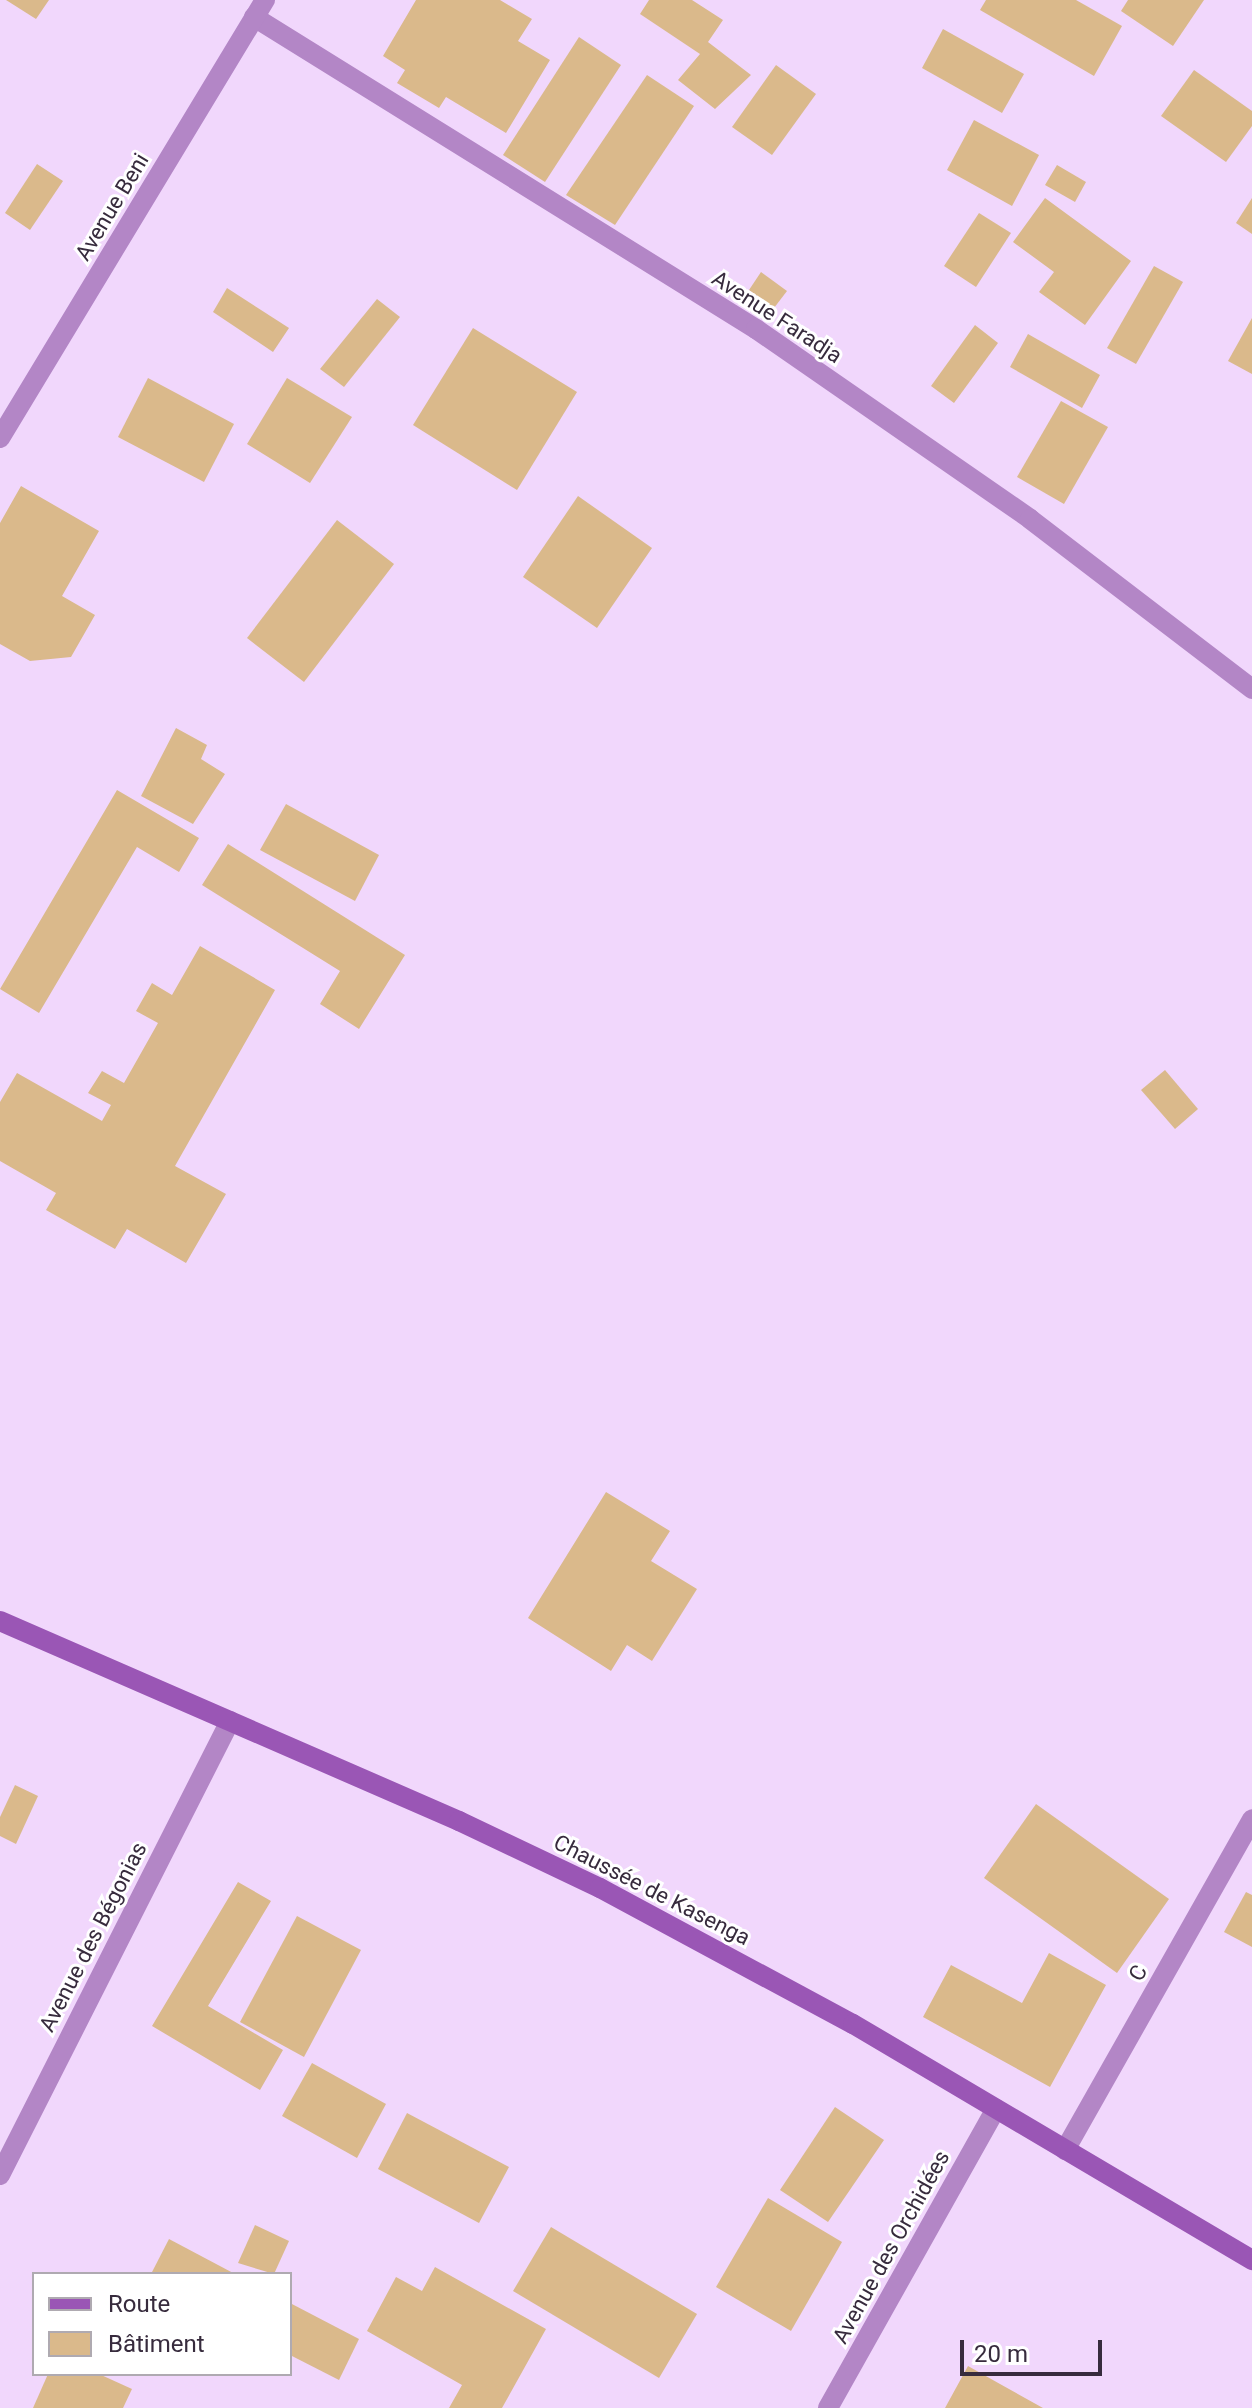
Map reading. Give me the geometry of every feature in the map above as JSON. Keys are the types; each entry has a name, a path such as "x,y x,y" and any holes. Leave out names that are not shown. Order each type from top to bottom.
{"main road":[{"name":"Chaussée de Kasenga","path":"0,1621 600,1888 853,2024 1252,2260"}],"street":[{"name":"Avenue Beni","path":"0,438 260,8"},
{"name":"Avenue Faradja","path":"260,8 756,329 1030,519 1252,689"},
{"name":"Avenue des Bégonias","path":"0,2175 230,1721"},
{"name":"C","path":"1065,2150 1252,1819"},
{"name":"Avenue des Orchidées","path":"828,2408 996,2109"}],"building":[{"path":"6,0 49,0 36,19"},
{"path":"416,0 500,0 532,19 518,41 550,60 506,133 446,97 439,108 397,83 405,70 383,56"},
{"path":"649,0 692,0 723,20 708,42 751,75 715,109 678,80 700,54 640,14"},
{"path":"986,0 1076,0 1122,26 1094,76 980,10"},
{"path":"1128,0 1204,0 1173,46 1121,11"},
{"path":"943,29 1024,74 1002,113 922,68"},
{"path":"579,37 621,65 545,182 503,155"},
{"path":"776,65 816,94 772,155 732,127"},
{"path":"1194,70 1252,111 1252,126 1226,162 1161,116"},
{"path":"647,75 694,106 615,225 566,195"},
{"path":"974,120 1039,155 1012,206 947,170"},
{"path":"37,164 63,181 30,230 5,213"},
{"path":"1057,165 1086,182 1075,202 1045,185"},
{"path":"1045,198 1131,261 1085,325 1039,292 1054,272 1013,242"},
{"path":"1252,198 1252,234 1236,223"},
{"path":"979,213 1011,233 976,287 944,266"},
{"path":"1154,266 1183,282 1136,364 1107,348"},
{"path":"761,272 787,291 774,308 749,290"},
{"path":"227,288 289,328 273,352 213,312"},
{"path":"377,299 400,317 344,387 320,369"},
{"path":"1252,318 1252,374 1228,361"},
{"path":"975,325 998,343 954,403 931,386"},
{"path":"473,328 577,392 517,490 413,425"},
{"path":"1028,334 1100,375 1082,408 1010,367"},
{"path":"148,378 234,424 204,482 118,437"},
{"path":"287,378 352,417 310,483 247,444"},
{"path":"1061,401 1108,427 1064,504 1017,477"},
{"path":"21,486 99,531 62,596 95,615 71,657 30,661 0,644 0,523"},
{"path":"578,496 652,548 597,628 523,577"},
{"path":"337,520 394,564 304,682 247,638"},
{"path":"176,728 207,745 201,759 225,774 193,824 141,796"},
{"path":"117,790 199,838 179,872 137,847 39,1013 0,989"},
{"path":"286,804 379,855 355,901 260,850"},
{"path":"228,844 405,955 359,1029 320,1004 340,971 202,885"},
{"path":"200,946 275,990 175,1166 226,1194 186,1263 127,1229 115,1249 46,1210 56,1193 0,1161 0,1102 17,1073 102,1121 111,1105 88,1093 102,1071 124,1083 158,1023 136,1011 152,983 172,995"},
{"path":"1165,1070 1198,1109 1175,1129 1141,1090"},
{"path":"606,1492 670,1531 651,1561 697,1589 652,1661 627,1645 611,1671 528,1618"},
{"path":"15,1785 38,1796 16,1844 0,1836 0,1817"},
{"path":"1036,1804 1169,1899 1117,1973 984,1878"},
{"path":"238,1882 271,1901 208,2006 283,2050 260,2090 152,2026"},
{"path":"1246,1892 1252,1895 1252,1947 1224,1932"},
{"path":"297,1916 361,1950 304,2057 240,2022"},
{"path":"1049,1953 1106,1985 1050,2087 923,2017 951,1965 1022,2003"},
{"path":"312,2063 386,2104 357,2158 282,2116"},
{"path":"835,2107 884,2140 828,2222 780,2190"},
{"path":"407,2113 509,2167 479,2223 378,2169"},
{"path":"768,2198 842,2242 791,2331 716,2287"},
{"path":"255,2225 289,2241 275,2272 238,2263"},
{"path":"551,2227 697,2314 659,2378 513,2291"},
{"path":"169,2239 231,2272 152,2272"},
{"path":"435,2267 546,2329 502,2408 449,2408 462,2385 367,2331 396,2277 422,2291"},
{"path":"292,2304 359,2339 339,2380 292,2356"},
{"path":"968,2366 1000,2384 1043,2408 945,2408"},
{"path":"47,2376 103,2376 132,2389 123,2408 33,2408"}]}
